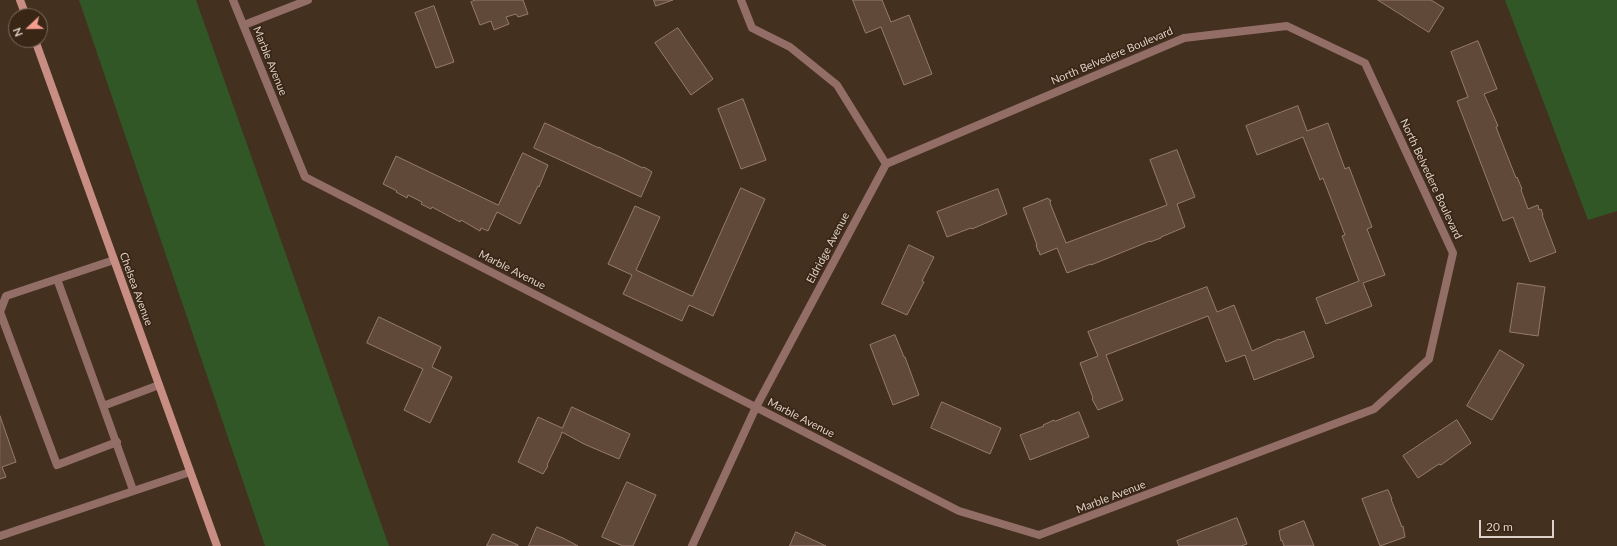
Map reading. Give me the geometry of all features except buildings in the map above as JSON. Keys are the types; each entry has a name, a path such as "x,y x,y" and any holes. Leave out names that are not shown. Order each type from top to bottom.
{"main road":[{"name":"Chelsea Avenue","path":"38,48 217,546"}],"street":[{"name":"Marble Avenue","path":"233,0 305,177 959,511 1039,535 1374,409 1429,359 1439,318"},
{"path":"244,25 308,0"},
{"path":"741,0 752,28 790,48 837,85 886,164"},
{"name":"North Belvedere Boulevard","path":"886,164 1184,38 1287,26 1365,63 1453,253 1439,318"},
{"name":"Eldridge Avenue","path":"692,546 756,407 886,164"},
{"path":"114,260 6,296 0,312 56,465 117,442"},
{"path":"57,279 117,442 133,490"},
{"path":"103,406 159,385"},
{"path":"0,536 190,472"}],"green space":[{"path":"79,0 196,0 389,546 265,546"},
{"path":"1505,0 1617,0 1617,211 1588,220"}]}
